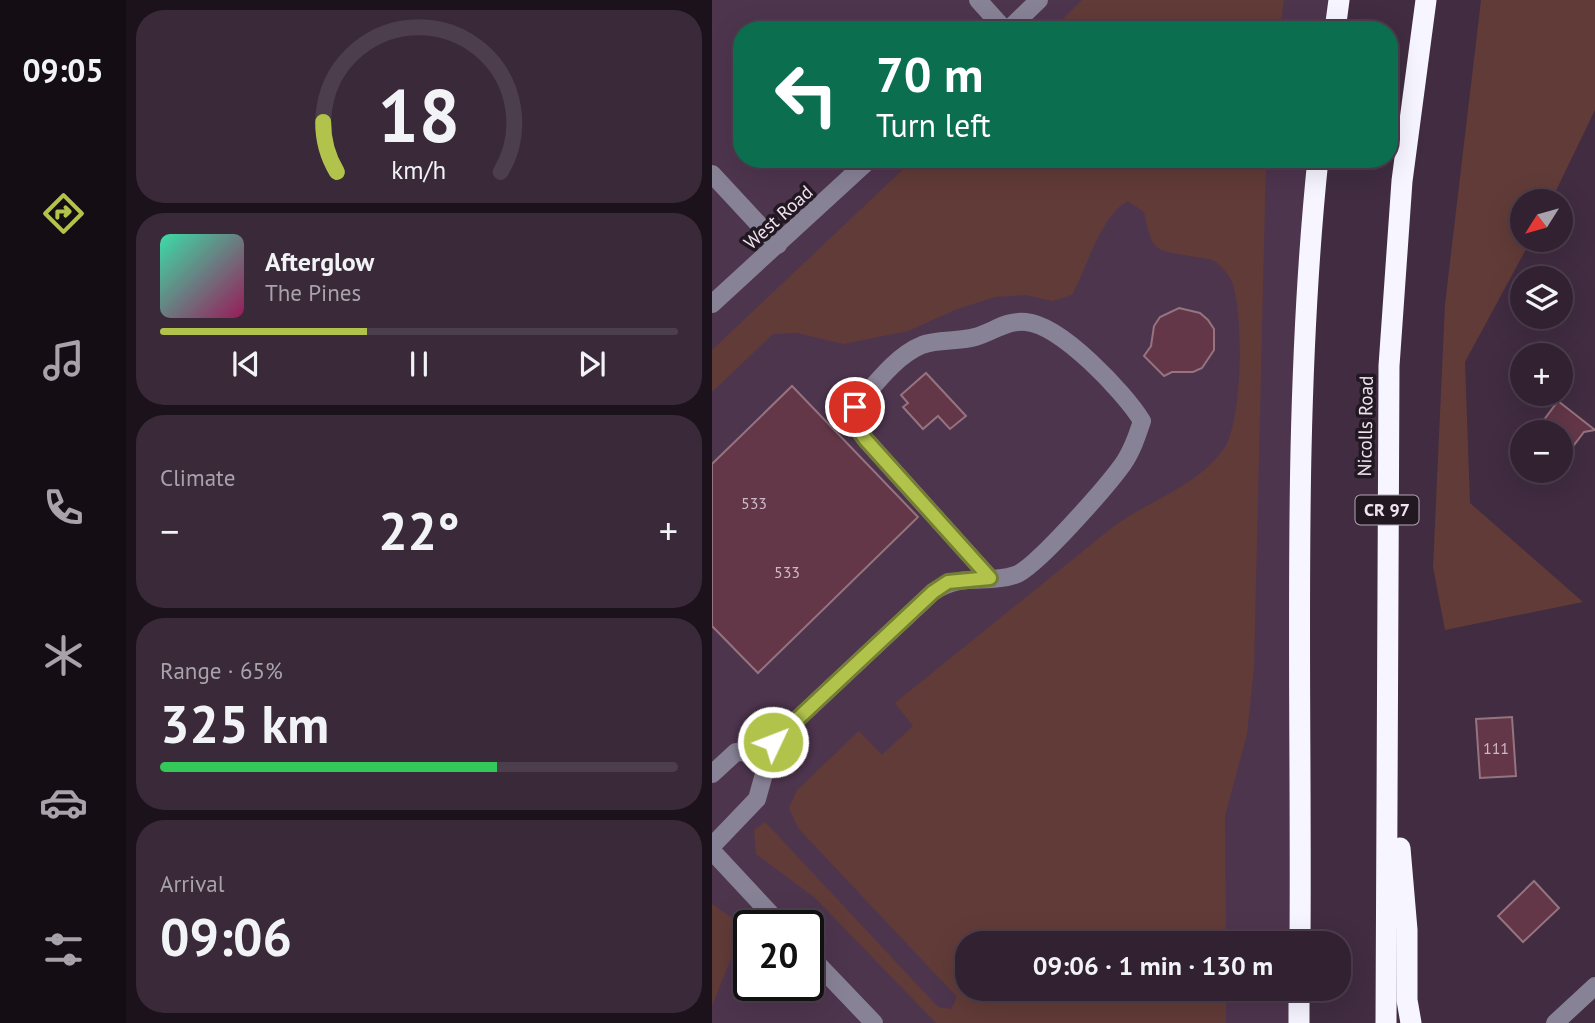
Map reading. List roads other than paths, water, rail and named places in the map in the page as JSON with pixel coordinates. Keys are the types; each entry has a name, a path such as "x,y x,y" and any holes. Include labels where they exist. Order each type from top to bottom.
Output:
{"highway":[{"path":"1336,21 1339,0"},
{"name":"Nicolls Road","path":"1386,1023 1387,485 1393,286 1402,181 1426,0"},
{"path":"1300,931 1302,431 1306,315 1317,168"},
{"path":"1388,716 1407,930 1407,1000 1411,1023"},
{"path":"1299,1001 1299,1023"}],"street":[{"path":"978,0 998,21"},
{"path":"1017,21 1039,0"},
{"name":"West Road","path":"712,304 860,168"},
{"path":"712,173 778,245"},
{"path":"768,910 712,848 757,799 773,742 933,592 948,582 990,578 1017,575 1096,497 1124,463 1142,421 1116,385 1058,337 1039,325 1010,323 976,337 922,345 897,362 855,407 853,414 857,429 990,578"},
{"path":"712,774 736,752 769,753"},
{"path":"824,971 874,1023"},
{"path":"1555,1023 1595,986"}]}
